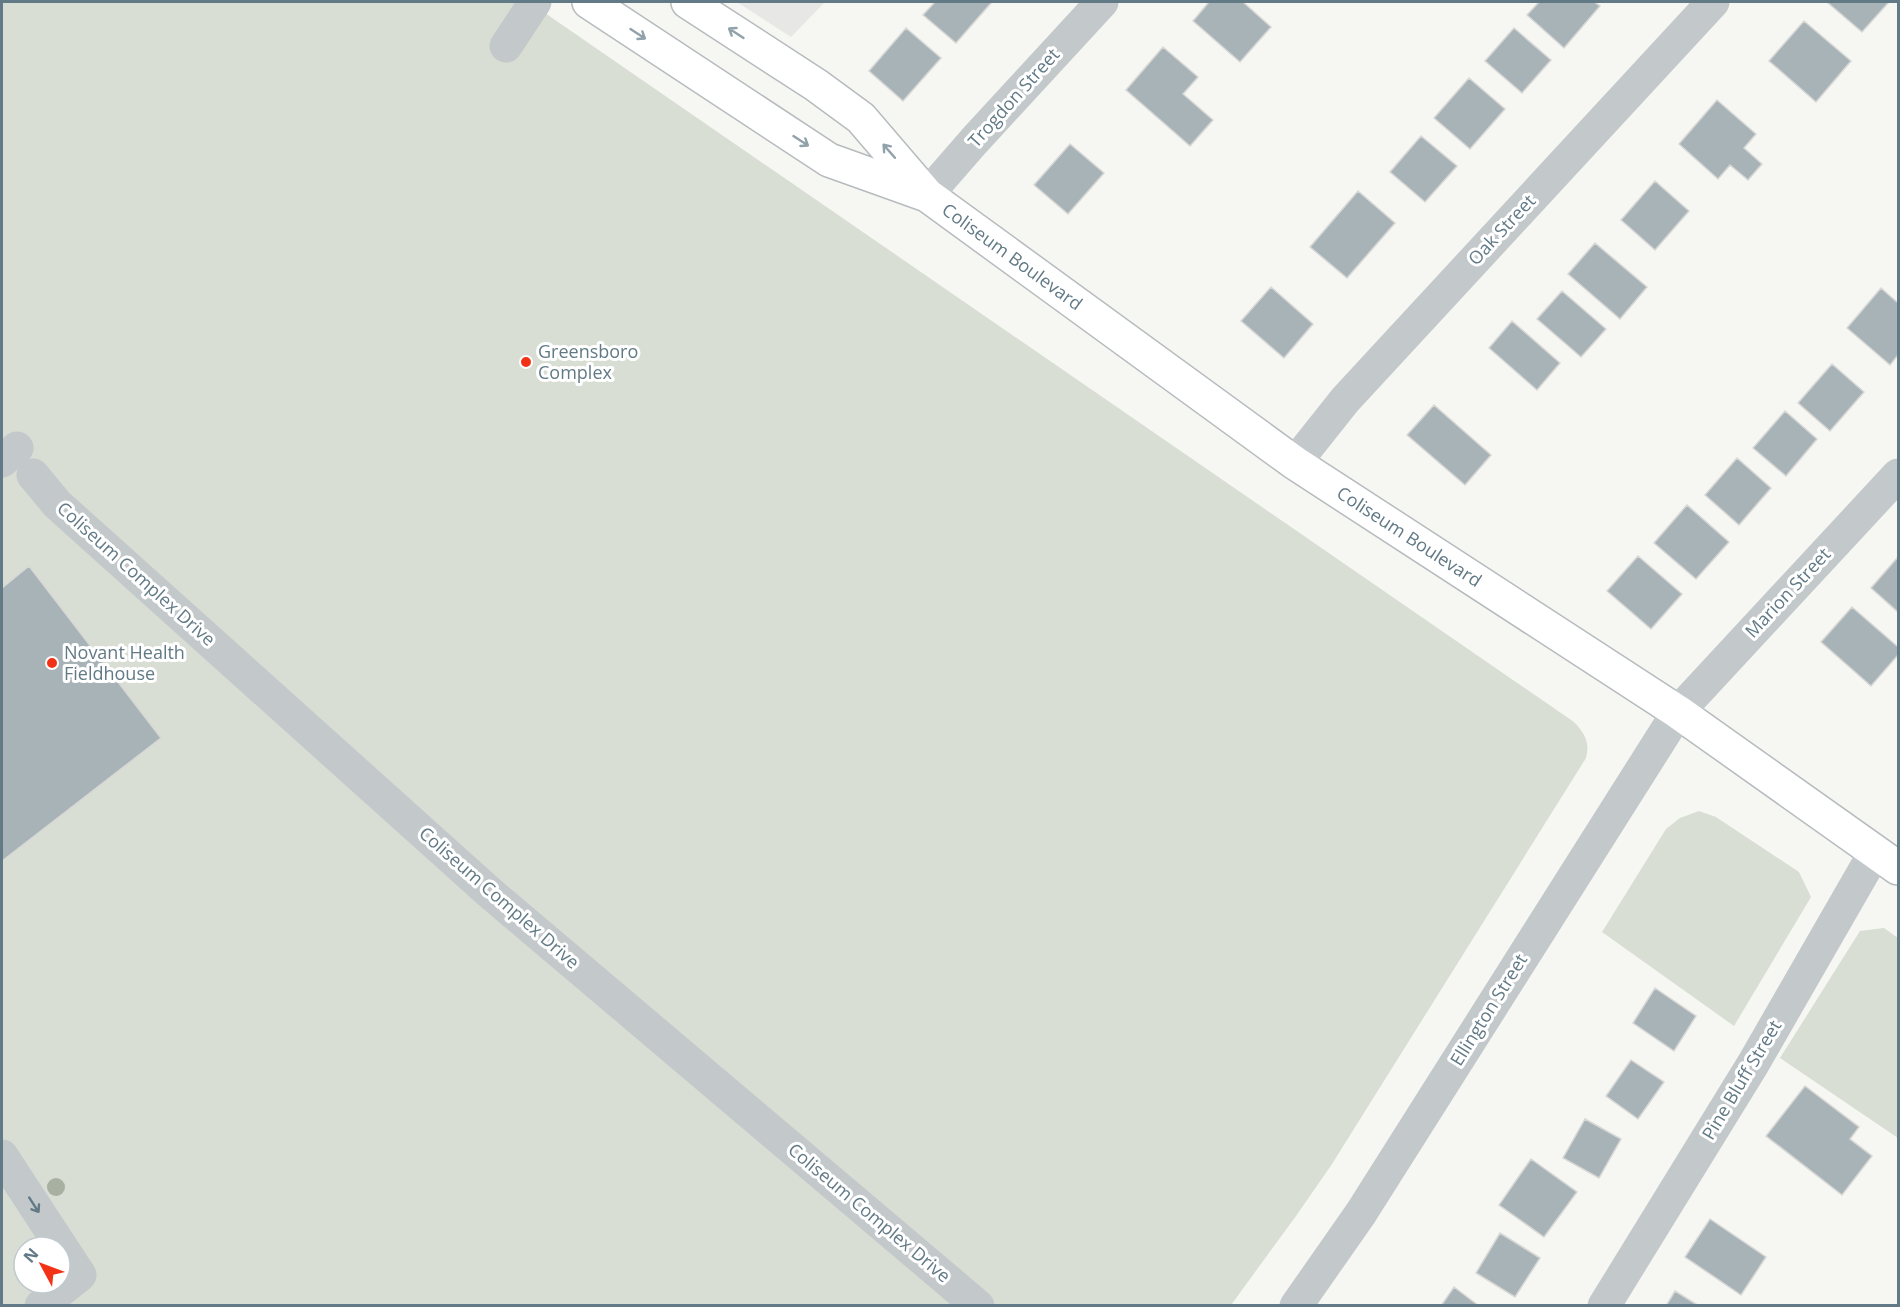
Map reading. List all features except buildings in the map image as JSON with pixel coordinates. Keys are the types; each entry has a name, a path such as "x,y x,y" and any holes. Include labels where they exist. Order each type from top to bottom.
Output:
{"main road":[{"name":"Coliseum Boulevard","path":"589,2 829,160 927,195"},
{"name":"Coliseum Boulevard","path":"688,2 816,85 861,118 927,195 1295,463 1678,712 1887,860"}],"street":[{"path":"507,46 535,2"},
{"name":"Trogdon Street","path":"927,195 1102,2"},
{"name":"Oak Street","path":"1295,463 1345,400 1713,2"},
{"name":"Coliseum Complex Drive","path":"18,461 57,504 489,892 978,1305"},
{"name":"Marion Street","path":"1678,712 1899,474"},
{"name":"Ellington Street","path":"1296,1305 1361,1213 1678,712"},
{"name":"Pine Bluff Street","path":"1604,1305 1753,1064 1887,860"},
{"path":"2,1156 80,1275 41,1305"}],"shaded area":[{"name":"Greensboro Complex","path":"2,2 529,2 1574,722 1586,738 1586,758 1332,1164 1231,1305 2,1306"},
{"path":"737,2 825,2 791,37"},
{"path":"1699,811 1716,817 1799,872 1811,897 1734,1026 1602,932 1666,829 1680,818"},
{"path":"1884,928 1898,938 1898,1138 1780,1058 1860,931"}],"place":[{"name":"Greensboro Complex","path":"526,362"},
{"name":"Novant Health Fieldhouse","path":"52,663"}]}
